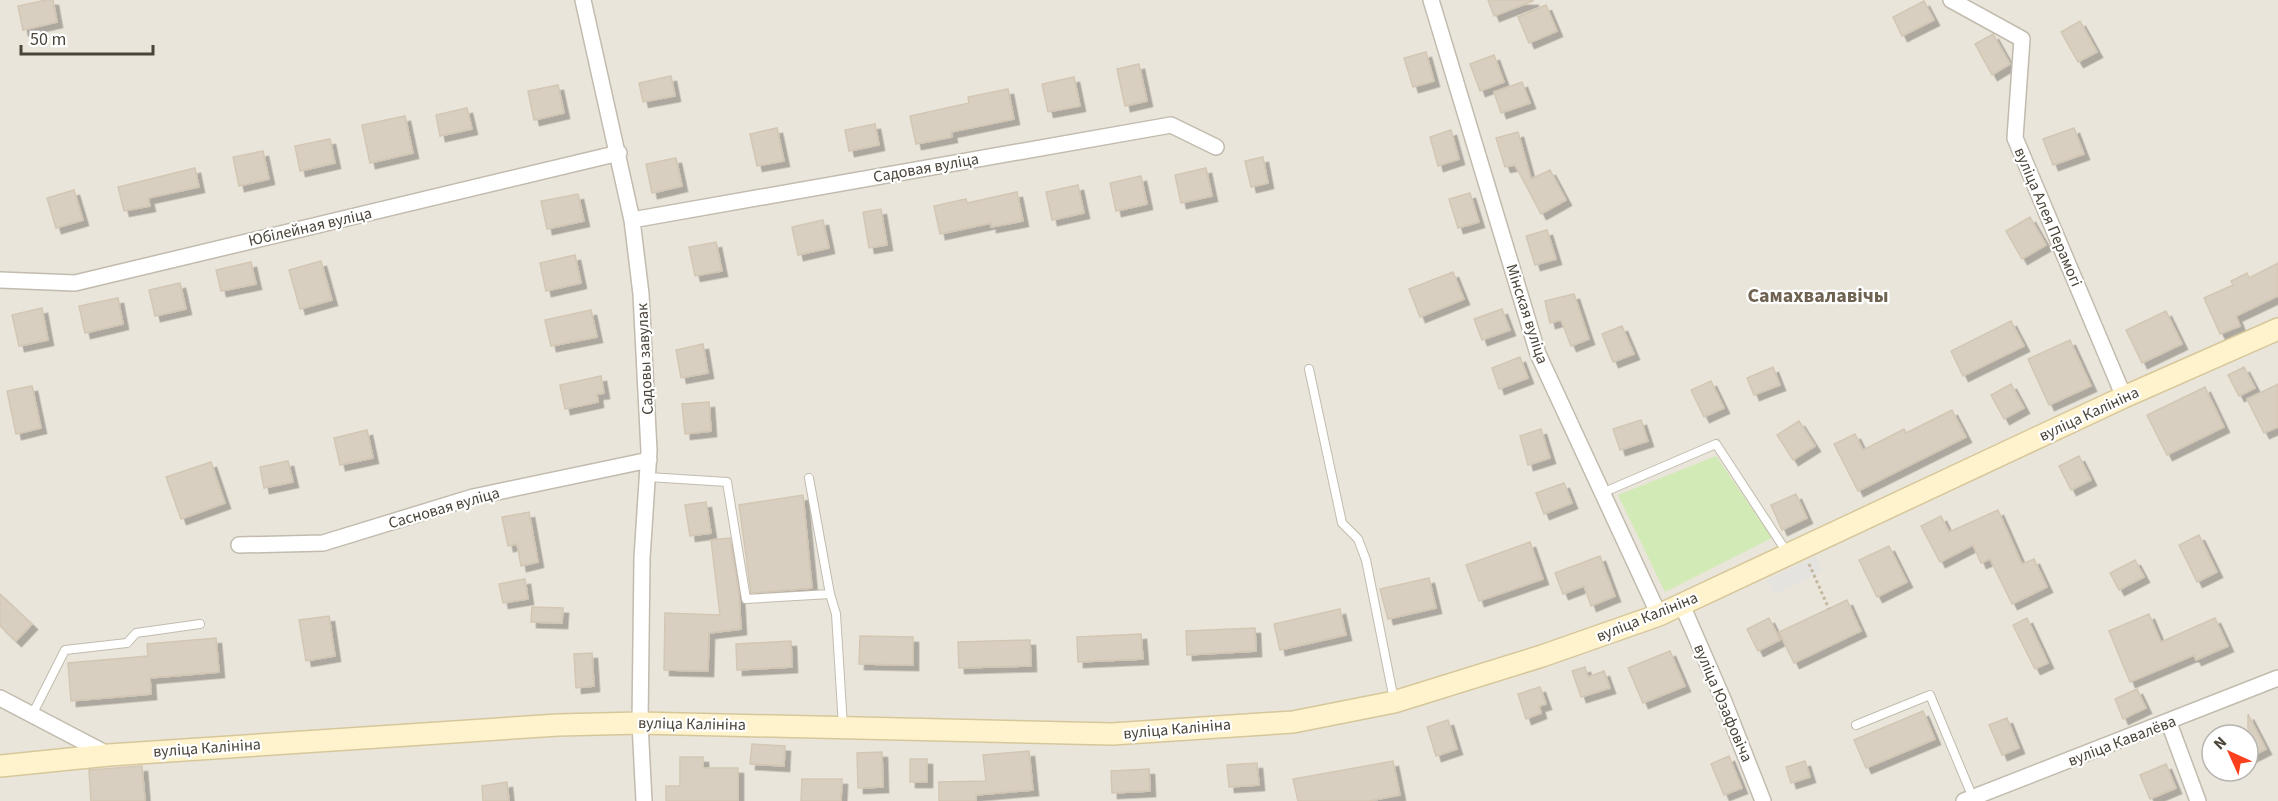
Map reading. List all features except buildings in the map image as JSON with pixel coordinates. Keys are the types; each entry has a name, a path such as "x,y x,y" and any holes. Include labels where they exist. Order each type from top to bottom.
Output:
{"street":[{"name":"Садовы завулак","path":"583,0 619,153 632,220 641,294 649,460 642,558 640,723 644,801"},
{"name":"Мінская вуліца","path":"1431,0 1538,354 1659,615"},
{"name":"вуліца Алея Перамогі","path":"1951,0 2022,39 2015,138 2124,397"},
{"name":"Садовая вуліца","path":"632,220 1171,125 1216,147"},
{"name":"Юбілейная вуліца","path":"0,280 75,283 619,153"},
{"name":"вуліца Калініна","path":"0,766 109,755 558,725 640,723 1112,734 1293,722 1394,702 1542,656 1659,615 2124,397 2278,329"},
{"name":"Сасновая вуліца","path":"238,545 323,543 473,497 649,460"},
{"name":"вуліца Юзафовіча","path":"1682,605 1723,699 1763,801"},
{"name":"вуліца Кавалёва","path":"1969,800 2169,723 2278,678"},
{"path":"0,698 109,755"},
{"path":"2169,723 2198,801"}],"lane":[{"path":"1309,369 1342,523 1358,539 1366,560 1394,702"},
{"path":"1602,493 1716,444 1789,555"},
{"path":"648,477 727,482 746,600 830,594"},
{"path":"808,478 830,594 836,614 843,727"},
{"path":"32,715 65,650 127,643 136,633 200,624"},
{"path":"1856,725 1930,695 1969,800"}],"shaded area":[{"path":"0,0 2278,0 2278,801 0,801"},
{"path":"1816,556 1823,571 1774,595 1767,580"}],"green space":[{"path":"1716,456 1772,538 1665,592 1618,495"}],"district":[{"name":"Самахвалавічы","path":"1818,296"}]}
